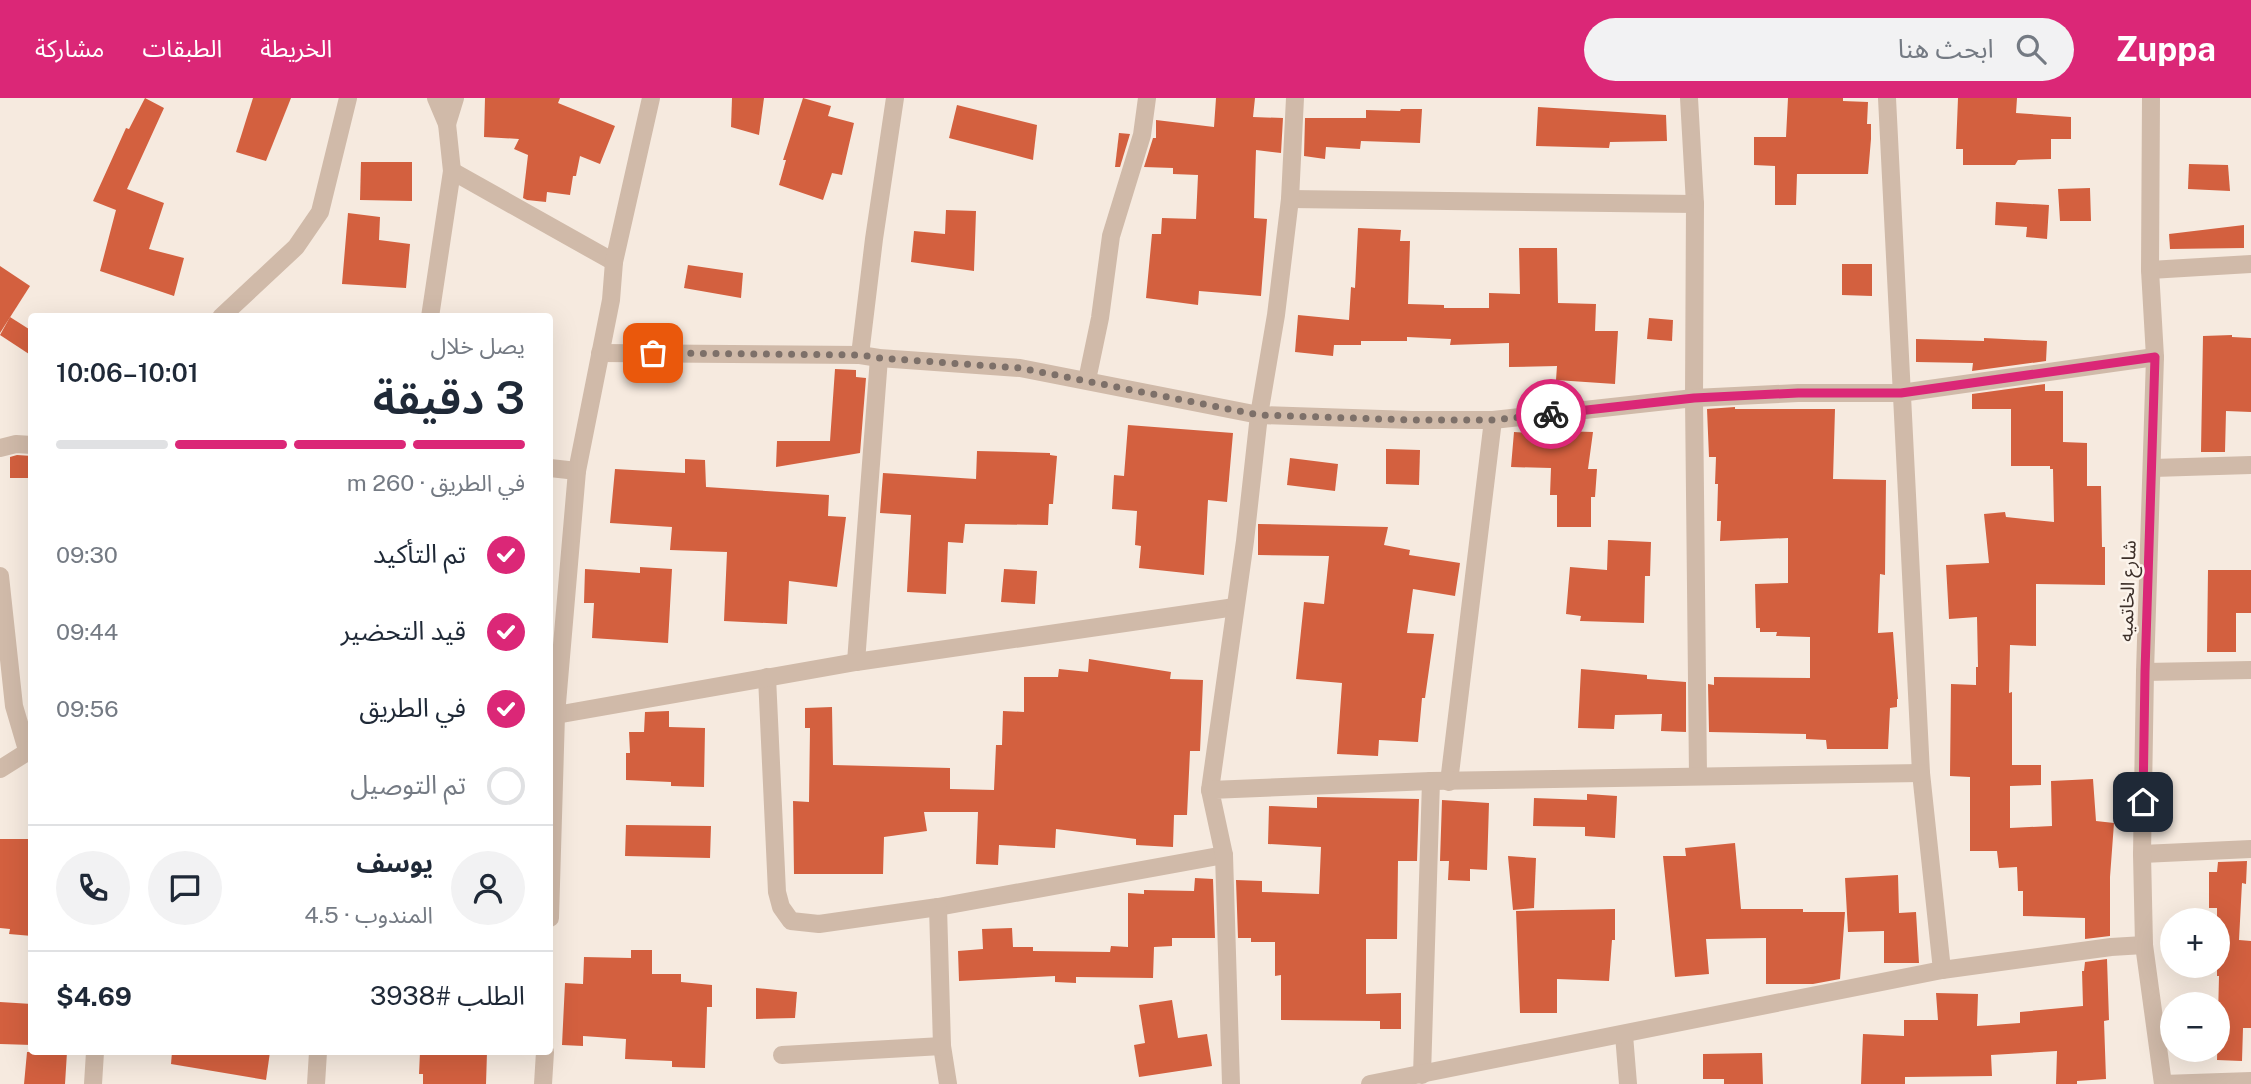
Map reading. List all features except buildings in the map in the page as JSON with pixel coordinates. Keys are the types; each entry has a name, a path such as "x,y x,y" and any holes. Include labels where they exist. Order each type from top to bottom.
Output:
{"street":[{"path":"224,313 296,247 320,212 348,98"},
{"path":"431,313 452,171 447,124 436,98"},
{"path":"447,124 455,98"},
{"path":"553,749 577,471 611,299 614,262 651,98"},
{"path":"860,355 895,98"},
{"path":"1087,380 1100,318 1111,236 1142,135 1147,98"},
{"path":"1231,1084 1224,855 1210,790 1245,541 1259,415 1276,314 1290,199 1295,98"},
{"path":"1689,98 1695,204 1698,776"},
{"path":"1887,98 1921,774 1942,970"},
{"name":"شارع الخاتميه","path":"2151,98 2150,270 2155,357 2142,854 2144,945 2163,1084"},
{"path":"452,171 614,262"},
{"path":"1290,199 1695,204"},
{"path":"2150,270 2251,264"},
{"path":"600,353 860,355 1020,368 1259,415 1493,420 1694,398 1798,393 1901,393 2155,357"},
{"path":"856,662 879,358"},
{"path":"1422,1075 1440,781 1493,420"},
{"path":"0,448 16,444 28,445"},
{"path":"2153,468 2251,466"},
{"path":"553,468 577,471"},
{"path":"0,576 14,706 28,747"},
{"path":"556,715 856,662 1235,607"},
{"path":"2145,672 2251,670"},
{"path":"768,677 777,892 780,907 791,921 819,924 938,907 1224,855"},
{"path":"0,769 28,751"},
{"path":"1210,790 1440,781 1921,774"},
{"path":"2142,854 2251,849"},
{"path":"938,907 942,1046 948,1084"},
{"path":"1370,1084 1942,970 2144,945"},
{"path":"1624,1035 1628,1084"},
{"path":"782,1055 942,1046"},
{"path":"93,1084 95,1055"},
{"path":"316,1084 318,1055"},
{"path":"543,1084 545,1055"},
{"path":"2163,1084 2251,1081"}],"way so far":[{"path":"653,353 860,355 1020,368 1259,415 1347,419 1493,420 1551,414"}],"route":[{"path":"1551,414 1694,398 1798,393 1901,393 2155,357 2143,802"}]}
